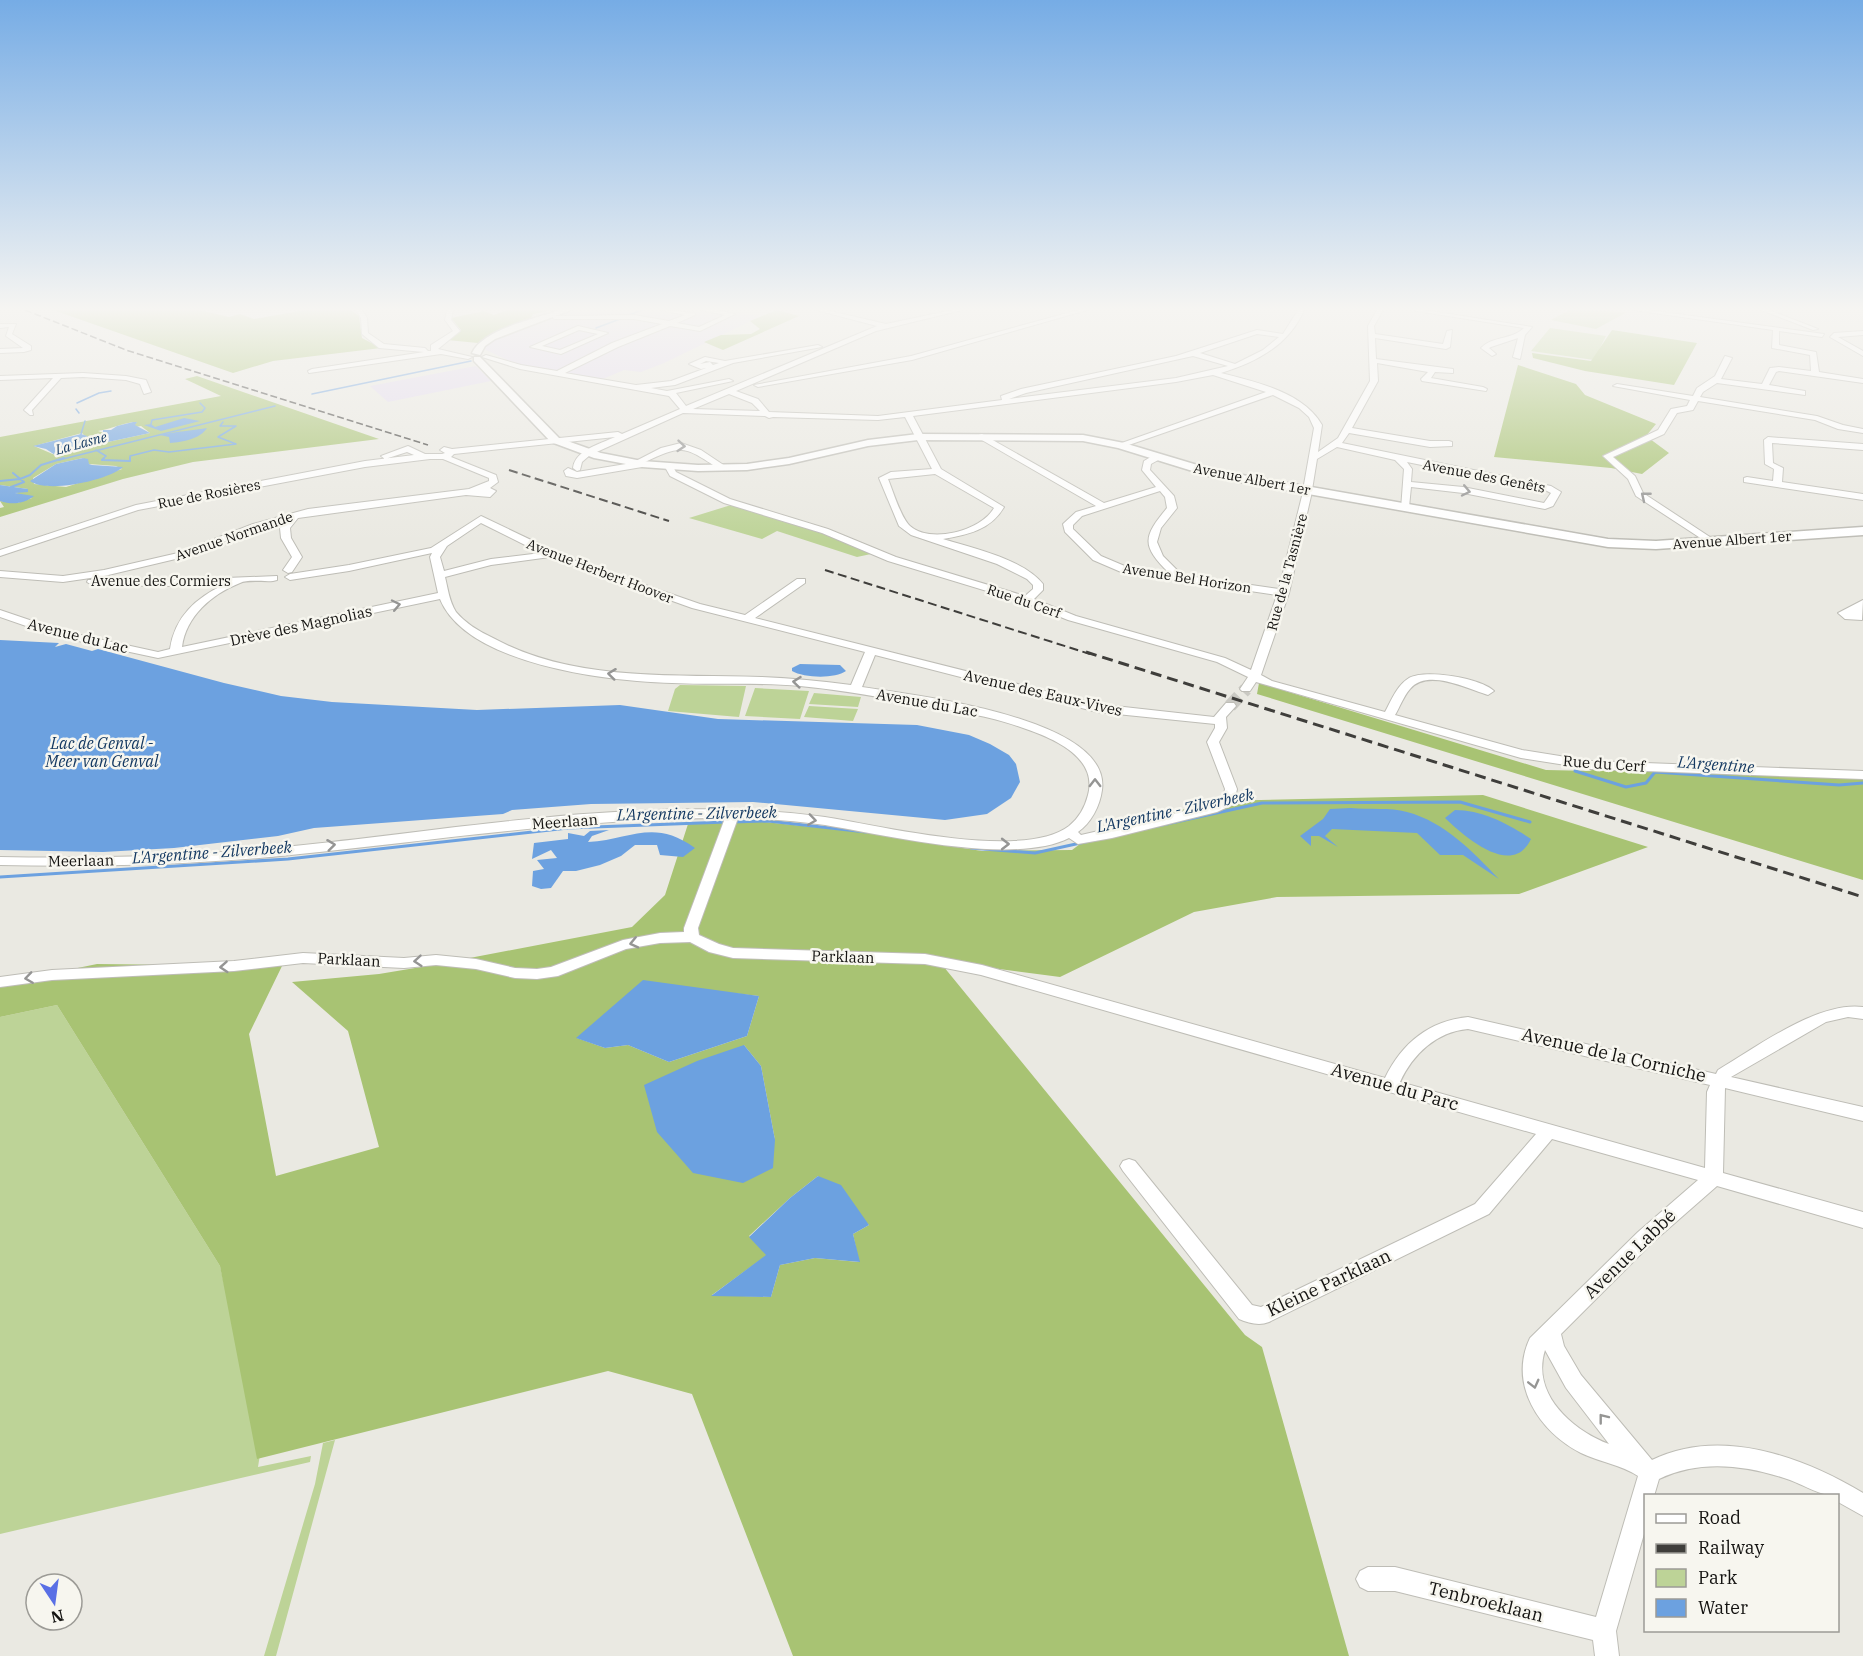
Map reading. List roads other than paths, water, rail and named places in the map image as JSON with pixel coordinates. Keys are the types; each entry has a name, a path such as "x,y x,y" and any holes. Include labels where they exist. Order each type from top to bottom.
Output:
{"main road":[{"name":"Avenue Albert 1er","path":"505,387 555,440 587,453 639,464 724,468 789,461 868,443 918,437 1070,437 1120,445 1212,472 1608,543 1634,545 1863,531"}],"street":[{"path":"30,413 28,410 48,387"},
{"path":"145,387 147,392"},
{"path":"629,387 669,390 687,387"},
{"path":"669,390 674,387"},
{"path":"587,453 738,387"},
{"path":"729,391 750,387"},
{"path":"994,404 1018,392 1041,387"},
{"path":"684,411 869,418 908,415 1113,387"},
{"name":"Rue de la Tasnière","path":"1246,689 1256,677 1284,593 1316,457 1317,423 1300,407 1273,392 1258,387"},
{"path":"1316,457 1336,444 1348,430 1371,387"},
{"path":"1473,387 1483,389"},
{"path":"1625,387 1778,411 1812,412 1863,431"},
{"path":"1707,387 1700,390 1690,408 1674,411 1661,432 1607,456 1632,478 1639,494 1711,541"},
{"path":"1766,387 1802,393"},
{"path":"669,390 684,411"},
{"path":"729,391 752,399 763,406 769,416"},
{"path":"1120,445 1273,392"},
{"path":"908,415 938,471 996,504 999,510 979,526 929,538"},
{"path":"1348,430 1430,444 1449,444"},
{"path":"361,460 399,453 399,450 408,449 427,457 555,440 628,434"},
{"path":"979,436 1103,506"},
{"path":"1777,485 1779,468 1769,464 1768,440 1863,447"},
{"path":"639,464 665,447 683,444 724,468"},
{"name":"Avenue des Genêts","path":"1336,444 1429,466 1542,486 1556,492 1550,504 1540,506 1463,490 1408,484"},
{"name":"Avenue Albert 1er","path":"587,453 578,461 581,470 639,464"},
{"path":"448,455 493,477 494,482 484,492 481,519"},
{"name":"Rue de Rosières","path":"0,553 121,511 341,468 427,457"},
{"path":"1157,457 1145,466 1169,496 1172,508 1156,527 1152,542 1158,556 1180,579"},
{"path":"1398,458 1408,469 1404,507"},
{"path":"1408,469 1429,466"},
{"name":"Rue du Cerf","path":"669,467 673,474 726,501 825,531 892,559 1027,600 1072,618 1186,649 1240,667 1256,677 1521,754 1565,763 1863,775"},
{"path":"938,471 884,478 904,526 929,538 1002,562 1030,575 1038,584 1038,590 1027,600"},
{"path":"1747,480 1863,497"},
{"name":"Avenue Bel Horizon","path":"1162,488 1079,514 1068,524 1073,536 1109,565 1142,573 1284,593"},
{"name":"Avenue Normande","path":"0,573 63,579 154,562 294,516 337,507 484,492"},
{"path":"284,572 297,557 286,538 285,528 294,516"},
{"name":"Avenue des Cormiers","path":"63,579 137,583 259,579 284,572 316,573 382,562 442,546 481,519"},
{"name":"Avenue Herbert Hoover","path":"481,519 551,555 675,600 871,652"},
{"path":"442,546 435,557 441,573 443,595"},
{"path":"441,573 491,561 551,555"},
{"path":"175,653 180,627 192,611 214,594 239,580"},
{"path":"746,620 801,581"},
{"name":"Drève des Magnolias","path":"158,655 443,595"},
{"name":"Avenue du Lac","path":"443,595 446,605 467,627 494,643 577,668 670,680 779,681 855,690 991,715 1045,730 1088,759 1098,780 1092,804 1072,834"},
{"name":"Avenue du Lac","path":"0,613 59,634 158,655"},
{"path":"855,690 871,652"},
{"name":"Avenue des Eaux-Vives","path":"871,652 1097,708 1218,721"},
{"path":"1240,667 1262,659"},
{"path":"1388,717 1408,683 1419,679 1446,679 1488,691"},
{"path":"1218,721 1230,706"},
{"name":"Meerlaan","path":"0,861 106,861 207,856 291,850 464,829 646,816 731,819 783,816 952,842 988,844 1057,841 1072,834 1078,840 1112,834 1212,809 1229,801 1231,789 1214,748 1213,740 1221,728 1218,721"},
{"path":"692,937 691,928 731,819"},
{"name":"Parklaan","path":"0,982 52,975 234,966 303,958 405,963 436,960 476,964 515,973 537,974 553,972 623,945 660,938 692,937 714,948 733,953 925,959"},
{"name":"Avenue du Parc","path":"925,959 1032,983 1863,1220"},
{"path":"1714,1178 1716,1092 1721,1079 1730,1069 1821,1018 1848,1011 1863,1013"},
{"name":"Avenue de la Corniche","path":"1390,1085 1399,1064 1409,1053 1442,1028 1454,1023 1468,1023 1721,1079 1863,1114"},
{"name":"Kleine Parklaan","path":"1129,1166 1245,1313 1262,1316 1482,1209 1549,1130"},
{"name":"Avenue Labbé","path":"1644,1468 1603,1453 1574,1438 1546,1411 1535,1393 1531,1365 1538,1344 1690,1197 1714,1178"},
{"path":"1550,1332 1551,1345 1562,1364 1644,1468"},
{"path":"1644,1468 1684,1457 1720,1456 1757,1461 1803,1473 1844,1492 1863,1505"},
{"path":"1607,1656 1604,1631 1644,1468"},
{"name":"Tenbroeklaan","path":"1368,1579 1395,1579 1604,1631"}],"water":[{"path":"184,418 200,421 161,431 144,425 151,424 155,427"},
{"path":"137,422 135,425 150,433 103,443 96,441 95,437 103,434 103,430 111,430"},
{"path":"207,428 196,437 180,442 170,443 169,437 160,435 173,433"},
{"path":"81,434 87,436 93,445 55,455 46,449 33,446"},
{"path":"88,459 89,464 92,465 123,467 116,472 78,484 50,486 38,485 30,481 56,464"},
{"path":"0,485 28,489 28,492 15,493 34,496 18,503 0,501"},
{"name":"Lac de Genval - Meer van Genval","path":"0,640 59,643 55,647 66,644 92,651 98,649 281,696 332,702 477,710 620,705 718,719 917,725 969,735 990,744 1009,755 1016,764 1020,782 1011,798 987,814 945,820 753,802 591,804 512,810 503,814 314,828 278,836 174,848 103,852 0,850"},
{"path":"800,664 840,665 846,671 841,674 819,677 792,671 792,668"},
{"path":"1351,808 1407,812 1434,823 1458,839 1499,879 1463,855 1440,855 1417,833 1332,829 1325,836 1338,847 1319,836 1311,836 1311,846 1300,836 1323,819 1330,809"},
{"path":"1455,810 1475,812 1495,819 1531,839 1523,850 1512,855 1500,855 1476,843 1445,818"},
{"path":"609,830 592,836 588,842 654,832 680,839 695,848 683,857 660,855 657,845 635,845 621,856 600,865 576,871 563,871 551,888 541,889 532,886 533,871 544,869 537,860 557,858 551,850 532,859 534,843 568,839 568,833 584,836 590,831"},
{"path":"643,980 759,996 747,1036 669,1062 628,1045 605,1048 576,1038"},
{"path":"744,1045 761,1066 775,1140 773,1168 743,1183 693,1173 657,1132 644,1085 697,1061"},
{"path":"818,1176 841,1185 869,1225 853,1234 860,1262 815,1258 780,1265 771,1297 711,1296 766,1255 749,1237 790,1198"}],"waterway":[{"name":"La Lasne","path":"312,394 344,387"},
{"path":"77,403 99,393 111,391"},
{"path":"151,424 152,420 202,412 205,408 200,403"},
{"name":"La Lasne","path":"97,451 275,406"},
{"path":"76,409 79,413"},
{"path":"81,434 85,421"},
{"path":"97,451 106,456 102,460 130,461 130,456 154,450 169,452 236,444 218,437 236,426 220,426 223,422"},
{"name":"La Lasne","path":"59,460 97,451"},
{"name":"La Lasne","path":"20,479 30,475 41,465 64,458"},
{"name":"La Lasne","path":"13,473 20,479"},
{"name":"La Lasne","path":"0,481 20,479"},
{"path":"11,487 24,482 20,479"},
{"name":"L'Argentine","path":"1575,771 1626,787 1646,783 1655,772 1839,785 1863,783"},
{"name":"L'Argentine - Zilverbeek","path":"971,848 1035,853 1262,803 1460,802 1530,822"},
{"name":"L'Argentine - Zilverbeek","path":"732,822 768,821 866,832"},
{"name":"L'Argentine - Zilverbeek","path":"0,877 288,859 568,828 726,822"}],"tunnel":[{"path":"1230,706 1246,689"}],"railway":[{"path":"245,387 428,445"},
{"path":"509,470 669,521"},
{"path":"825,570 1090,654"},
{"path":"1086,652 1863,897"}]}
